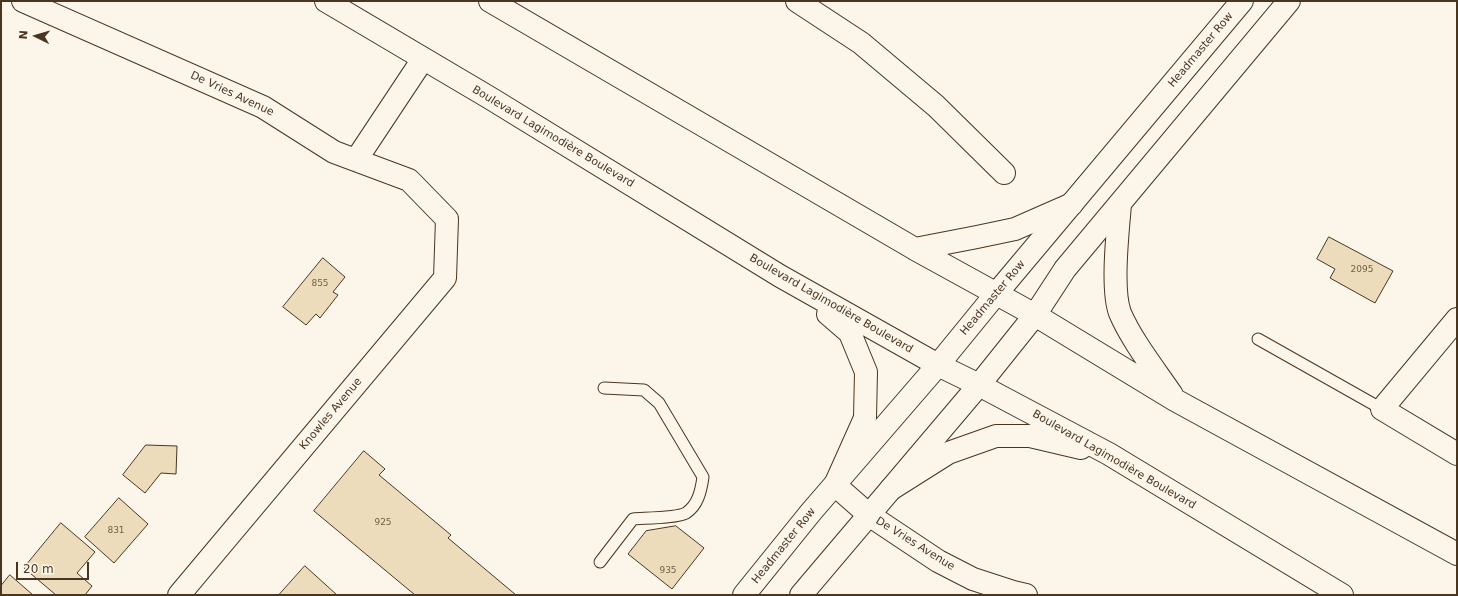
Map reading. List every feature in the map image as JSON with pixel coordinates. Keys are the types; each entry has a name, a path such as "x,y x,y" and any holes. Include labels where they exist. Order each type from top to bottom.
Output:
{"street":[{"name":"De Vries Avenue","path":"23,1 263,107 334,152 409,180 447,220"},
{"name":"Boulevard Lagimodière Boulevard","path":"326,1 423,58 780,276 938,365 1109,454 1342,595"},
{"path":"490,1 915,249 1035,315 1175,400 1457,554"},
{"path":"797,1 861,43 936,106 1004,173"},
{"name":"Headmaster Row","path":"744,595 811,512 836,485 938,365 1242,1"},
{"path":"801,595 979,385 1035,315 1066,269 1289,1"},
{"path":"356,160 423,58"},
{"path":"915,249 977,238 1015,228 1072,204"},
{"path":"1120,204 1116,272 1120,312 1132,334 1175,400"},
{"name":"Knowles Avenue","path":"179,595 445,278 447,220"},
{"path":"780,276 850,332 866,372 865,418 836,485"},
{"path":"1457,319 1382,409 1457,454"},
{"path":"891,489 948,453 996,436 1030,436 1109,454"},
{"name":"De Vries Avenue","path":"836,485 869,515 938,561 973,579 1026,595"}],"lane":[{"path":"1258,339 1382,409"},
{"path":"600,562 633,519 685,514 695,504 701,491 703,477 659,403 644,390 604,388"}],"building":[{"path":"1329,237 1393,271 1375,303 1330,278 1335,269 1317,259"},
{"path":"323,258 345,277 333,292 338,295 320,318 316,314 306,325 283,307"},
{"path":"146,445 177,446 176,474 161,473 145,493 123,475"},
{"path":"364,451 385,469 379,475 451,535 448,538 516,595 415,595 314,511"},
{"path":"119,498 148,524 114,563 85,537"},
{"path":"61,523 95,552 77,573 92,586 85,595 56,595 24,568"},
{"path":"676,526 704,548 672,589 628,554 646,531"},
{"path":"305,566 337,595 279,595"},
{"path":"10,575 33,595 1,595 1,586"}]}
